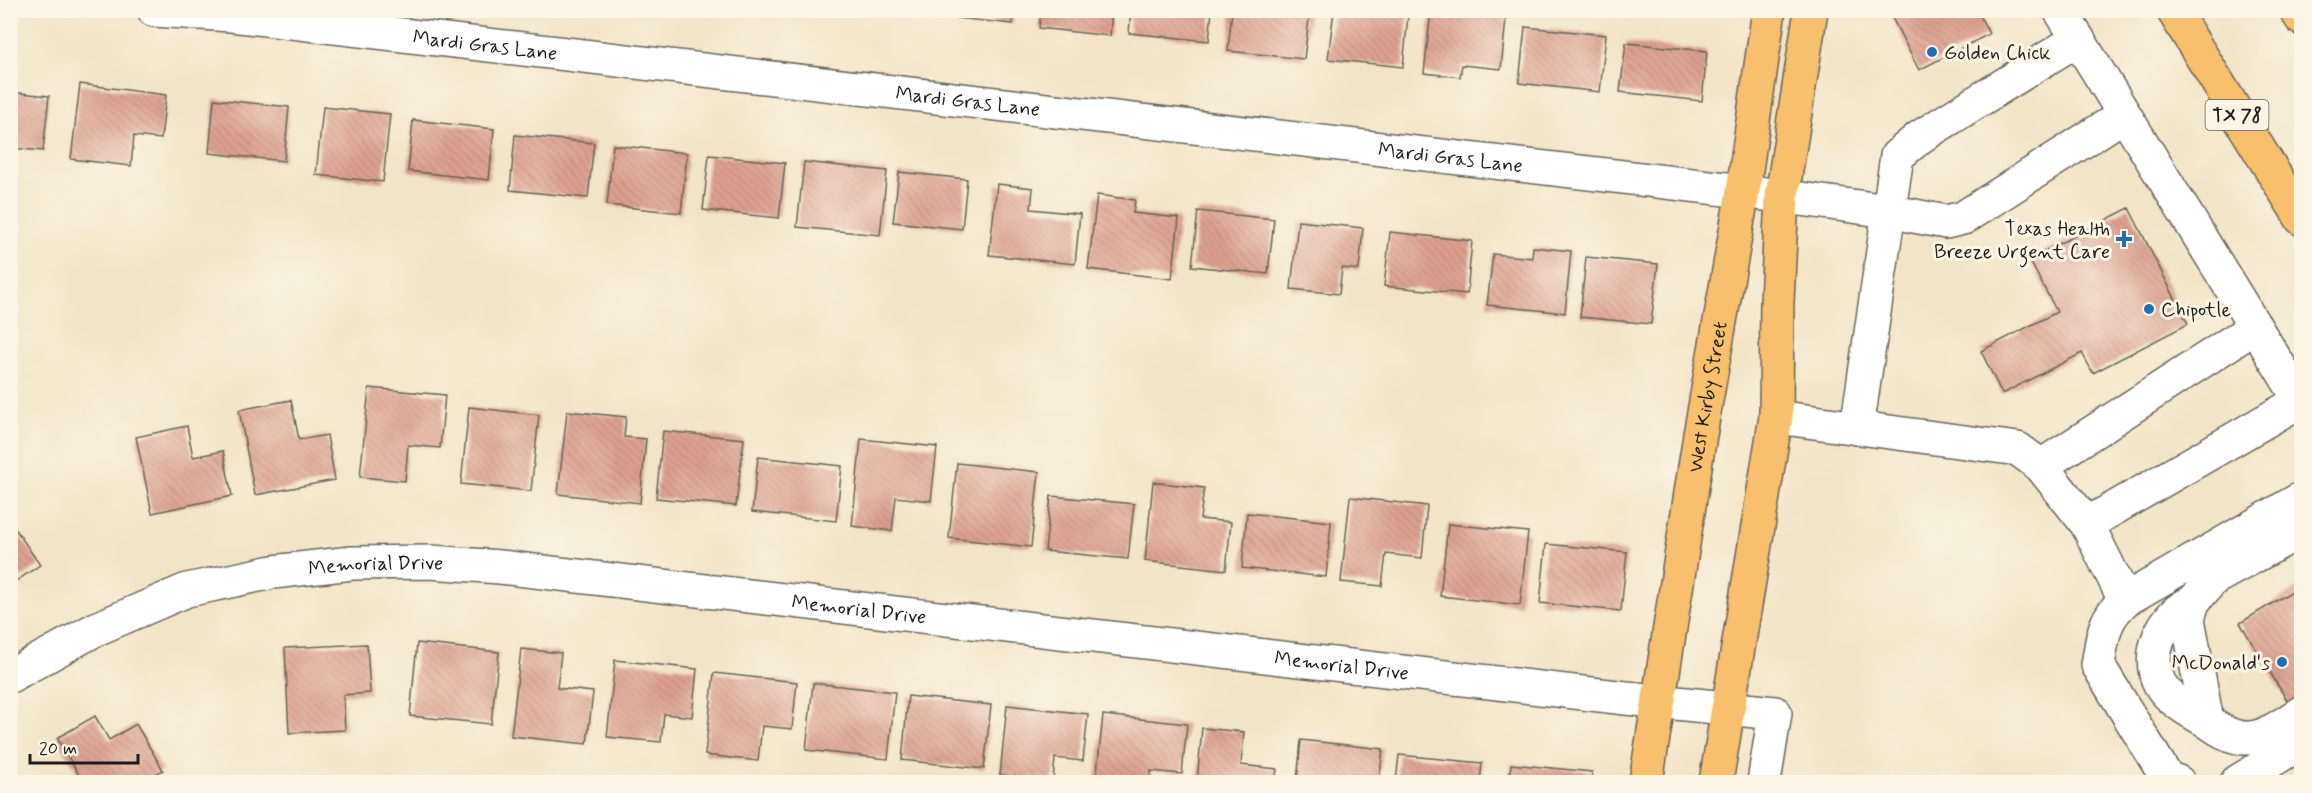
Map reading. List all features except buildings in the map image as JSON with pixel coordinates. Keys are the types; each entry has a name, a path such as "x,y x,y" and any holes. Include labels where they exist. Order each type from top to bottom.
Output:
{"main road":[{"name":"West Kirby Street","path":"1646,783 1700,435 1743,191 1769,10"},
{"path":"1716,783 1776,417 1777,302 1782,196 1811,10"},
{"name":"TX 78","path":"2174,10 2301,219"},
{"path":"2296,10 2301,19"}],"street":[{"name":"Mardi Gras Lane","path":"154,10 231,15 1743,191 1946,222 1963,218 2124,115"},
{"path":"2060,10 2301,402 2086,524"},
{"path":"1857,428 1897,156 1905,148 2078,39"},
{"path":"2041,466 2255,327"},
{"path":"1776,417 2018,449 2041,466 2086,524 2125,600"},
{"path":"2178,783 2167,778 2098,665 2105,624 2113,611 2125,600 2301,498"},
{"path":"2301,530 2213,579 2193,602 2188,619 2207,721 2221,732 2242,739 2258,738 2301,712"},
{"name":"Memorial Drive","path":"10,676 96,629 188,590 273,572 352,563 430,562 500,567 1659,702 1775,713 1764,783"},
{"path":"2237,783 2301,741"}],"place":[{"name":"Golden Chick","path":"1932,52"},
{"name":"Texas Health Breeze Urgent Care","path":"2124,239"},
{"name":"Chipotle","path":"2149,309"},
{"name":"McDonald's","path":"2282,662"}]}
